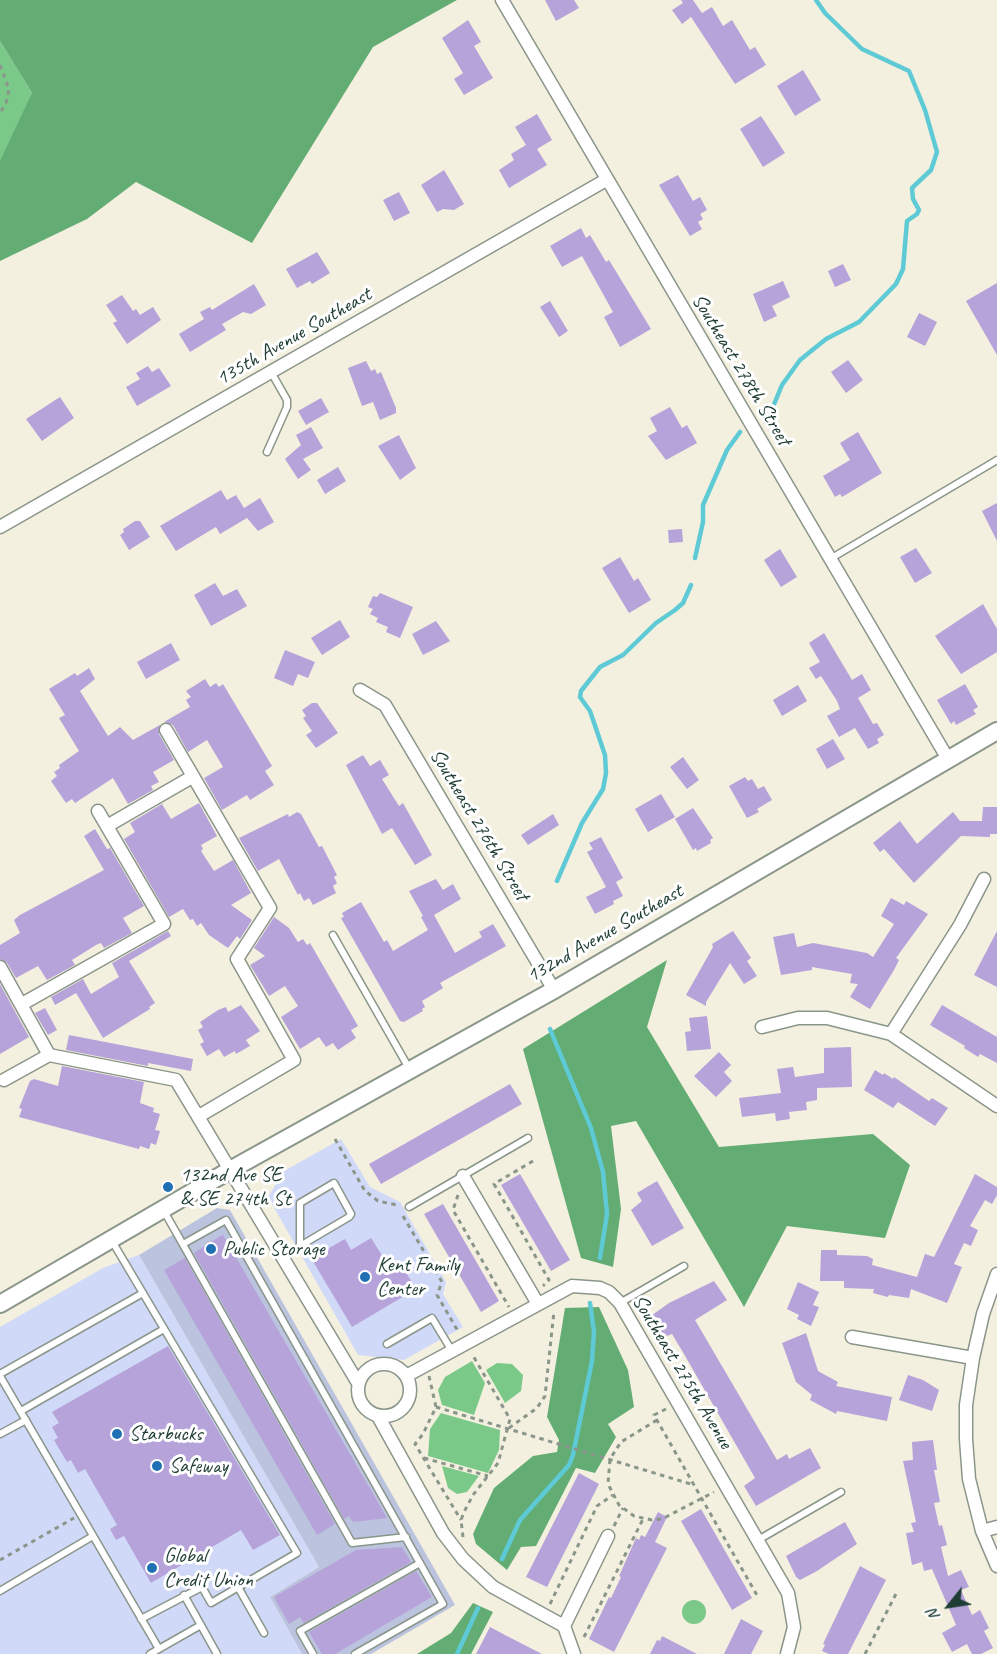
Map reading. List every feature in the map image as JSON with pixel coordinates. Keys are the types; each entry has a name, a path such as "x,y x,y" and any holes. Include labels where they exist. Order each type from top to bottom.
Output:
{"main road":[{"name":"132nd Avenue Southeast","path":"0,1304 112,1241 232,1169 554,990 997,731"}],"street":[{"name":"Southeast 278th Street","path":"502,0 948,759"},
{"name":"135th Avenue Southeast","path":"0,527 606,180"},
{"name":"Southeast 276th Street","path":"360,690 385,705 554,990"},
{"path":"166,730 270,908 237,959 294,1059 199,1116"},
{"path":"107,826 192,777"},
{"path":"22,1004 164,924 98,811"},
{"path":"891,1034 960,926 984,879"},
{"path":"0,967 49,1054"},
{"path":"762,1027 798,1018 827,1018 891,1034 997,1106"},
{"path":"4,1080 49,1054 176,1080 232,1169 358,1383 358,1392 364,1407 378,1416 443,1533 463,1559 493,1587 564,1626 574,1654"},
{"path":"463,1176 538,1304"},
{"path":"997,1274 983,1314 966,1405 969,1479 982,1531 997,1566"},
{"name":"Southeast 275th Avenue","path":"406,1376 572,1286 600,1288 609,1292 620,1303 788,1593 794,1628 787,1654"},
{"path":"852,1337 973,1358"},
{"path":"358,1383 368,1369 384,1364 393,1366 406,1376 410,1394 407,1402 395,1414 378,1416"},
{"path":"982,1531 997,1527"},
{"path":"564,1626 608,1536"}],"lane":[{"path":"267,452 287,407 287,400 271,372"},
{"path":"830,559 997,460"},
{"path":"333,935 410,1070"},
{"path":"409,1207 528,1138"},
{"path":"283,1256 300,1246 349,1217 351,1214 334,1183 300,1203 300,1246"},
{"path":"163,1210 352,1543 405,1537"},
{"path":"183,1244 226,1220 443,1604 355,1654"},
{"path":"112,1241 297,1553 211,1603 202,1587 141,1619"},
{"path":"620,1303 684,1266"},
{"path":"143,1293 1,1379 159,1649"},
{"path":"387,1344 432,1318 452,1351"},
{"path":"21,1411 164,1329"},
{"path":"0,1434 26,1419"},
{"path":"758,1540 841,1492"},
{"path":"0,1591 93,1536"},
{"path":"313,1654 300,1630 420,1563"},
{"path":"238,1587 264,1633"},
{"path":"184,1595 217,1654"},
{"path":"150,1654 201,1624"}],"path":[{"path":"0,65 9,89 6,103 0,113"},
{"path":"463,1176 453,1210 515,1317"},
{"path":"423,1367 430,1379 436,1407 423,1434 414,1444 462,1520"},
{"path":"436,1407 694,1485"},
{"path":"666,1408 654,1415 758,1598"},
{"path":"657,1420 621,1442 610,1460 608,1484 623,1508 643,1519 662,1519 672,1516 726,1485"},
{"path":"423,1458 488,1476"},
{"path":"545,1614 597,1506 613,1495"},
{"path":"608,1536 623,1508"},
{"path":"0,1560 81,1514"},
{"path":"584,1637 643,1519"},
{"path":"865,1654 898,1590"}],"shaded area":[{"path":"341,1139 370,1187 400,1202 446,1282 443,1294 463,1327 404,1360 358,1355 268,1197 284,1171"},
{"name":"Public Storage","path":"217,1208 230,1210 455,1605 371,1654 302,1654 270,1597 319,1567 139,1255"},
{"path":"139,1255 319,1567 270,1597 302,1654 0,1654 0,1327 103,1268"}],"green space":[{"path":"0,0 457,0 373,47 252,243 136,182 87,219 0,261 0,161 32,93 0,41"},
{"path":"0,41 32,93 0,239"},
{"path":"667,960 647,1027 719,1147 873,1134 910,1165 885,1238 787,1226 744,1307 636,1121 611,1126 621,1209 613,1267 581,1258 523,1049"},
{"path":"599,1307 628,1370 634,1407 608,1424 616,1437 595,1473 576,1468 536,1546 521,1547 507,1570 476,1544 473,1534 494,1488 533,1456 557,1452 559,1440 547,1417 565,1308"},
{"path":"472,1361 485,1383 474,1415 442,1405 438,1390 445,1377"},
{"path":"497,1363 512,1364 523,1375 521,1391 505,1403 486,1370"},
{"path":"441,1413 500,1430 499,1450 488,1473 428,1456 430,1429"},
{"path":"442,1466 479,1476 467,1492 457,1494 448,1488"},
{"path":"694,1600 703,1603 706,1612 703,1621 694,1624 685,1621 682,1612 685,1603"},
{"path":"473,1603 493,1612 471,1654 417,1654 451,1633"}],"building":[{"path":"545,0 574,0 579,8 556,21"},
{"path":"681,0 693,0 702,13 712,7 723,26 732,20 750,50 755,47 766,65 735,84 691,17 682,24 672,10 683,3"},
{"path":"468,20 481,42 474,46 493,78 464,95 454,79 463,73 442,38"},
{"path":"803,70 821,100 795,116 777,86"},
{"path":"537,114 552,140 537,149 547,165 509,188 499,170 514,160 511,154 526,145 515,127"},
{"path":"761,116 785,153 763,167 740,129"},
{"path":"444,170 464,204 454,210 443,209 437,212 421,185"},
{"path":"678,175 693,201 700,197 707,210 700,214 703,219 698,222 702,229 690,236 659,185"},
{"path":"399,192 410,213 394,221 383,200"},
{"path":"581,228 586,238 590,235 606,262 609,260 651,329 620,347 604,317 613,312 582,256 562,267 550,246"},
{"path":"317,252 330,273 312,284 310,281 297,288 286,269"},
{"path":"843,264 851,280 835,287 828,271"},
{"path":"783,281 790,297 772,306 777,316 764,322 753,294"},
{"path":"997,283 997,355 966,301"},
{"path":"254,284 266,305 251,314 243,312 222,324 226,330 190,352 179,334 204,319 200,312 210,307 212,310"},
{"path":"122,295 133,311 136,309 140,315 153,307 161,320 127,344 113,323 117,321 106,305"},
{"path":"550,301 568,331 559,337 540,307"},
{"path":"919,313 937,322 925,346 907,337"},
{"path":"848,360 863,380 846,393 831,372"},
{"path":"366,361 371,371 375,369 377,374 381,372 396,408 396,413 380,420 373,402 362,406 348,368"},
{"path":"148,366 152,372 159,368 171,386 137,406 126,387 140,379 136,373"},
{"path":"60,397 74,418 42,441 26,419"},
{"path":"321,398 329,412 306,425 298,411"},
{"path":"670,407 682,428 687,425 697,443 666,460 648,436 657,431 650,418"},
{"path":"311,427 323,448 303,459 311,470 298,479 285,459 301,445 296,435"},
{"path":"858,432 882,473 842,497 840,494 835,497 823,476 850,460 840,443"},
{"path":"399,435 416,468 400,480 378,446"},
{"path":"338,467 346,481 325,494 317,480"},
{"path":"221,490 227,500 236,495 244,508 260,498 274,522 258,531 247,518 220,534 216,527 176,551 160,526"},
{"path":"997,503 997,541 982,511"},
{"path":"135,521 140,521 150,537 129,550 120,535 124,532 123,529"},
{"path":"682,529 683,542 669,543 668,530"},
{"path":"916,548 932,573 915,583 900,557"},
{"path":"780,549 797,577 781,587 764,560"},
{"path":"620,557 634,581 638,578 651,600 629,613 602,568"},
{"path":"215,583 223,596 237,589 247,606 211,626 194,595"},
{"path":"380,593 413,607 400,638 386,632 388,627 376,622 378,618 370,614 373,609 368,607 373,596 377,597"},
{"path":"983,604 997,629 997,652 961,674 935,636"},
{"path":"340,620 350,637 322,655 311,638"},
{"path":"436,621 450,641 423,655 412,634"},
{"path":"824,633 852,680 862,674 871,690 858,698 873,724 877,723 884,735 877,739 879,743 868,749 855,728 839,737 827,716 840,709 837,701 821,676 816,679 809,668 820,662 809,643"},
{"path":"171,643 180,660 146,679 137,662"},
{"path":"285,650 315,662 308,678 298,674 293,686 274,678"},
{"path":"89,668 95,679 80,691 108,736 120,727 133,740 160,725 159,734 174,760 153,772 159,782 151,786 153,790 128,804 113,778 75,803 72,799 66,803 51,781 57,776 54,772 60,768 59,765 79,751 59,718 65,715 49,689 75,673 77,676"},
{"path":"205,679 210,687 216,683 219,687 223,684 272,766 265,771 274,785 250,800 247,795 222,810 204,778 223,767 207,740 188,752 173,725 164,722 190,707 186,700 191,697 186,691"},
{"path":"965,684 978,707 973,710 976,714 956,725 954,721 951,724 937,700"},
{"path":"798,685 807,701 782,716 773,700"},
{"path":"312,703 317,703 338,733 316,748 306,735 312,731 303,718 306,716 302,710"},
{"path":"833,739 845,759 827,769 816,749"},
{"path":"363,755 370,766 380,760 389,775 382,779 399,806 403,803 432,855 415,865 392,828 382,834 346,765"},
{"path":"683,757 699,780 687,789 670,767"},
{"path":"745,777 748,781 752,779 758,789 764,786 772,800 757,809 759,812 747,818 729,786"},
{"path":"661,794 675,817 648,832 635,809"},
{"path":"199,803 217,836 201,845 203,849 201,851 214,871 233,860 251,893 231,905 252,920 240,939 237,936 228,948 209,935 201,923 197,926 193,919 190,920 183,909 169,917 124,839 135,832 130,823 162,804 171,819"},
{"path":"983,807 997,807 997,834 990,834 990,837 961,836 914,883 884,849 880,852 873,843 900,821 917,844 953,812 960,821 982,821"},
{"path":"693,808 713,838 710,840 711,843 697,851 696,848 693,850 675,819"},
{"path":"297,812 301,814 319,847 322,846 337,875 334,877 337,883 333,886 336,893 313,905 309,898 304,901 300,893 298,895 279,859 258,871 239,838 288,814 289,817"},
{"path":"553,814 559,825 528,845 521,835"},
{"path":"95,829 107,849 110,848 144,906 123,918 132,933 104,948 101,943 96,945 72,960 75,965 47,980 38,966 16,978 7,963 0,959 0,945 20,933 14,920 20,915 104,870 84,836"},
{"path":"601,837 623,878 616,882 623,896 613,901 614,904 595,914 586,897 606,887 587,852 593,849 589,843"},
{"path":"436,879 443,890 453,884 461,899 434,915 455,953 482,937 479,932 493,924 506,946 440,983 443,988 422,1001 425,1007 423,1011 404,1022 400,1021 341,918 344,917 342,913 361,902 384,942 387,940 393,951 428,930 409,891"},
{"path":"891,898 904,905 906,901 928,914 896,958 899,960 894,970 870,1009 850,997 858,984 850,983 852,974 812,967 812,970 781,975 773,937 794,933 797,947 813,943 867,953 873,957 894,924 881,916"},
{"path":"274,917 289,928 298,942 303,939 307,945 310,943 358,1026 351,1030 356,1038 338,1050 333,1043 326,1047 319,1037 300,1049 281,1017 298,1006 285,986 269,996 250,965 265,956 254,948"},
{"path":"168,931 171,936 129,961 155,1003 149,1007 150,1009 103,1038 76,993 55,1005 51,997 83,979 91,994 119,977 112,963"},
{"path":"733,931 751,958 747,961 757,976 744,984 730,963 706,1002 706,1006 686,995 713,947 712,944"},
{"path":"997,931 997,987 974,975"},
{"path":"0,984 29,1037 0,1054"},
{"path":"241,1005 260,1031 246,1040 250,1046 236,1054 235,1051 224,1057 219,1049 207,1056 200,1044 204,1042 198,1030 203,1027 200,1022 218,1010 226,1007 228,1012"},
{"path":"942,1005 997,1037 997,1063 980,1054 978,1057 964,1048 965,1046 930,1025"},
{"path":"45,1008 57,1030 48,1035 35,1013"},
{"path":"707,1016 711,1049 687,1051 685,1032 691,1031 689,1018"},
{"path":"69,1035 193,1059 191,1071 148,1063 148,1066 66,1050"},
{"path":"851,1047 852,1087 817,1088 817,1100 806,1102 807,1110 789,1112 790,1119 776,1121 775,1113 742,1117 739,1098 781,1093 777,1069 793,1067 795,1077 824,1073 824,1048"},
{"path":"719,1052 731,1065 724,1072 732,1081 716,1097 694,1076"},
{"path":"62,1066 144,1082 140,1103 154,1108 153,1112 160,1114 155,1130 160,1131 156,1145 151,1143 149,1149 140,1146 139,1149 19,1117 22,1109 19,1108 30,1081 34,1079 58,1086"},
{"path":"875,1070 893,1079 894,1077 929,1101 932,1098 948,1108 935,1126 898,1102 893,1108 864,1090"},
{"path":"510,1084 522,1104 381,1184 369,1164"},
{"path":"520,1174 570,1260 551,1271 501,1185"},
{"path":"975,1174 997,1187 997,1195 992,1204 985,1200 970,1226 978,1230 971,1246 964,1243 954,1264 962,1267 947,1303 911,1289 909,1298 889,1295 888,1297 873,1293 874,1289 844,1288 844,1281 820,1281 821,1250 837,1250 837,1255 867,1256 873,1259 872,1265 917,1277 925,1254 934,1257"},
{"path":"657,1181 684,1228 652,1246 631,1210 642,1201 637,1193"},
{"path":"443,1204 499,1301 481,1312 424,1214"},
{"path":"222,1235 387,1518 353,1522 349,1516 344,1519 194,1253"},
{"name":"Kent Family Center","path":"371,1238 385,1260 391,1257 397,1266 401,1264 416,1289 352,1327 311,1258 345,1239 351,1250"},
{"path":"185,1258 335,1524 317,1535 164,1270"},
{"path":"714,1281 727,1300 695,1320 777,1460 787,1454 789,1459 810,1448 821,1468 756,1506 744,1486 755,1478 684,1354 672,1334 659,1339 648,1318 669,1303"},
{"path":"798,1282 819,1292 813,1305 819,1307 811,1326 797,1319 799,1315 787,1309"},
{"path":"806,1333 818,1371 838,1382 836,1386 892,1397 887,1421 837,1411 836,1414 810,1400 812,1395 796,1382 782,1343"},
{"name":"Safeway","path":"168,1346 280,1535 253,1550 241,1530 151,1583 124,1536 116,1540 110,1529 117,1525 85,1469 78,1473 71,1460 67,1462 54,1440 58,1438 52,1427 59,1423 52,1412"},
{"path":"908,1375 923,1380 939,1390 932,1411 899,1400"},
{"path":"933,1440 937,1470 934,1470 940,1502 934,1503 939,1526 942,1525 947,1545 941,1547 948,1576 961,1570 969,1587 961,1590 972,1615 980,1610 989,1628 984,1631 993,1648 981,1654 972,1654 967,1644 952,1652 942,1633 956,1625 932,1569 924,1571 922,1562 912,1565 906,1533 914,1532 911,1523 916,1522 903,1461 913,1460 912,1442"},
{"path":"579,1473 599,1484 547,1587 526,1577"},
{"path":"701,1509 752,1598 732,1610 681,1521"},
{"path":"658,1512 667,1517 655,1542 667,1548 614,1652 589,1639 621,1577 619,1576 636,1538 639,1540 641,1535 645,1537"},
{"path":"845,1522 857,1544 817,1571 800,1580 796,1577 786,1556"},
{"path":"402,1547 411,1562 304,1623 300,1617 289,1624 274,1597 356,1550"},
{"path":"860,1566 886,1580 848,1654 829,1654 822,1651 825,1645 823,1644"},
{"path":"416,1571 432,1597 335,1654 322,1654 309,1632"},
{"path":"741,1619 763,1631 751,1654 724,1654"},
{"path":"490,1627 505,1635 542,1654 476,1654"},
{"path":"662,1636 697,1654 650,1654 657,1640 660,1641"}],"waterway":[{"path":"770,414 782,385 800,360 826,339 859,322 896,284 903,269 907,221 919,210 913,199 912,188 931,170 937,152 925,110 909,71 862,49 825,13 816,0"},
{"path":"695,558 703,522 703,505 727,450 740,432"},
{"path":"557,881 582,823 603,789 606,773 605,755 590,711 580,697 581,691 600,667 623,655 656,623 683,603 691,585"},
{"path":"550,1029 591,1128 603,1172 607,1214 600,1258"},
{"path":"502,1559 520,1520 569,1465 573,1455 592,1361 594,1332 590,1303"},
{"path":"457,1654 478,1608"}],"place":[{"name":"132nd Ave SE & SE 274th St","path":"168,1187"},
{"name":"Public Storage","path":"211,1249"},
{"name":"Kent Family Center","path":"365,1277"},
{"name":"Starbucks","path":"117,1434"},
{"name":"Safeway","path":"157,1466"},
{"name":"Global Credit Union","path":"152,1568"}]}
